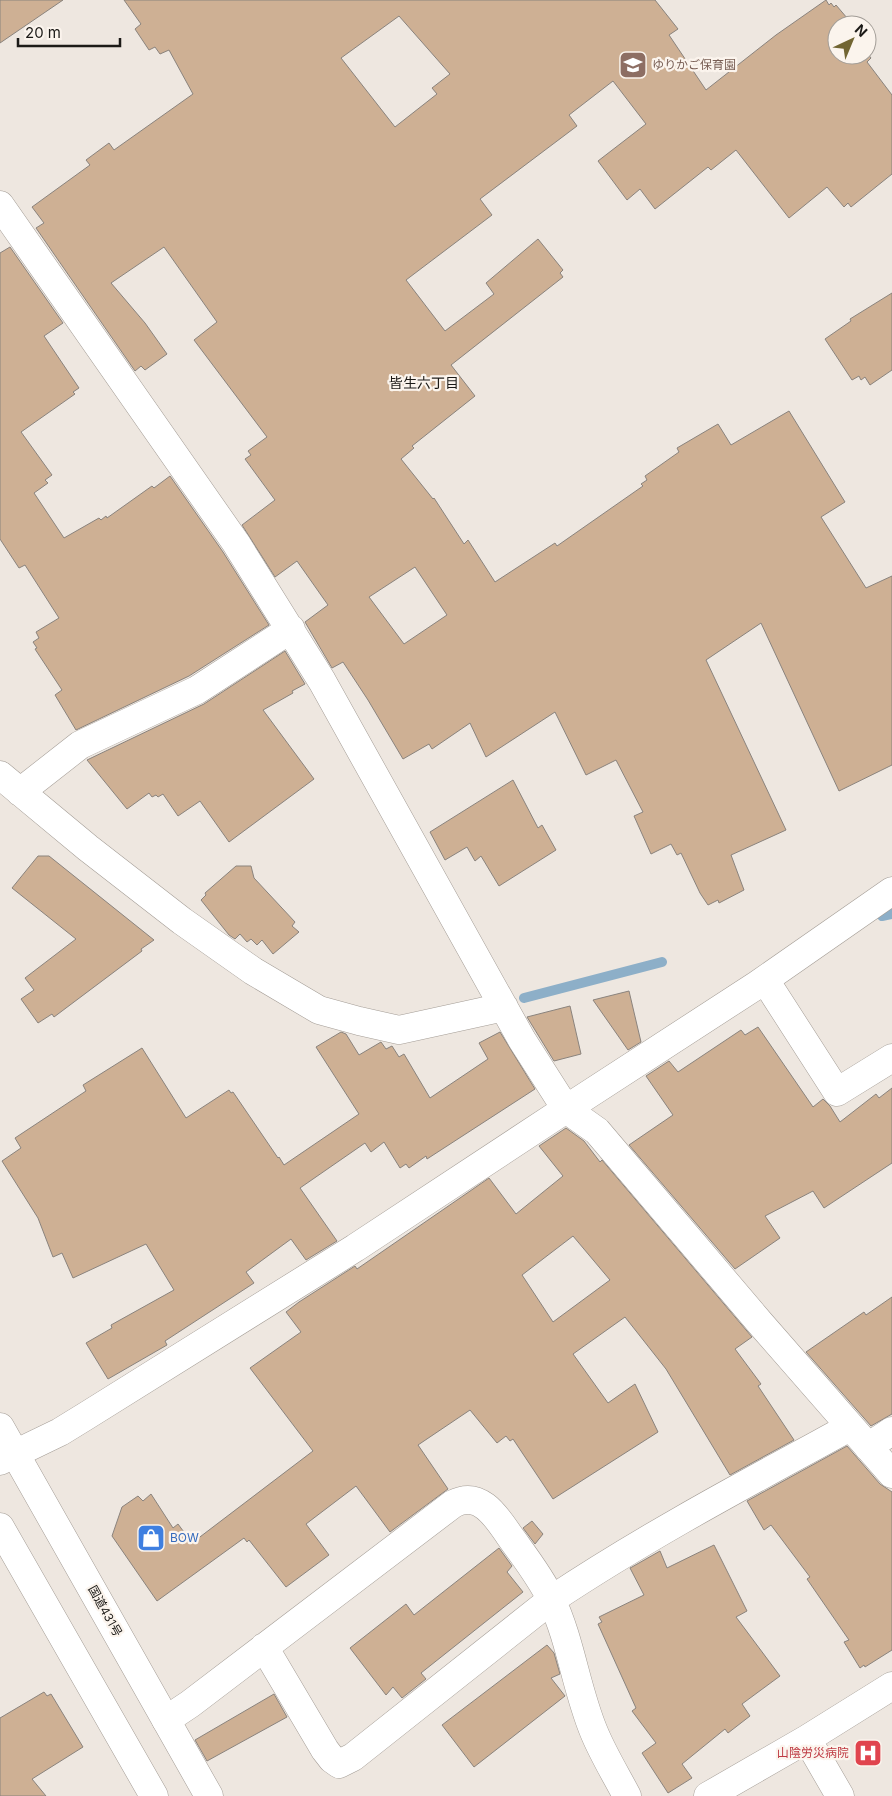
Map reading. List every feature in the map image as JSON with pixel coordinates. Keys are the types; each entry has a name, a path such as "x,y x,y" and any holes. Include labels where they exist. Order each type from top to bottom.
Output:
{"main road":[{"path":"2,214 236,543 291,629 337,706 522,1040 566,1109 597,1131 892,1474"},
{"path":"291,629 197,690 80,745 10,784 88,848 182,920 253,971 319,1010 399,1030 504,1007"},
{"path":"8,1457 60,1432 330,1264 765,980 892,891"},
{"path":"765,980 837,1092 892,1058"},
{"name":"国道431号","path":"0,1427 8,1457 166,1720 209,1796"},
{"path":"264,1647 325,1750 332,1760 339,1764 353,1757 551,1600 584,1578 687,1516 859,1437 892,1430"},
{"path":"166,1720 190,1704 462,1499 482,1503 497,1517 538,1576 551,1600 594,1732 627,1796"},
{"path":"0,1527 154,1796"},
{"path":"708,1796 807,1739 892,1686"},
{"path":"807,1739 840,1796"}],"building":[{"path":"0,0 63,0 0,43"},
{"path":"124,0 655,0 678,29 669,35 706,90 776,35 826,0 829,5 831,3 834,7 836,5 844,15 827,15 827,65 869,65 892,95 892,174 851,207 848,203 844,207 827,187 789,218 736,150 711,170 708,167 655,209 640,189 627,200 598,161 646,124 613,81 569,115 577,126 480,199 492,215 406,280 445,331 494,294 486,283 538,239 563,270 560,273 563,277 451,365 475,396 412,446 414,448 401,459 434,498 464,544 468,540 495,582 555,543 557,546 643,486 641,484 647,480 645,476 679,452 677,448 718,424 731,445 789,411 845,502 821,517 866,588 892,576 892,765 839,791 761,623 706,660 786,830 731,855 744,890 719,903 718,900 708,905 700,893 681,853 677,855 671,844 651,854 634,816 643,812 616,760 586,775 555,712 486,757 470,723 432,749 429,744 403,759 343,662 332,668 305,622 328,605 297,561 275,577 242,525 275,500 245,459 251,455 248,451 267,437 194,340 217,322 164,247 111,283 145,323 167,354 145,370 141,366 135,371 36,228 44,223 32,207 90,165 86,160 109,143 114,150 193,94 169,50 160,54 155,47 149,50 135,29 141,24","holes":["399,16 450,74 432,88 437,94 395,127 341,58","415,567 447,615 404,644 369,597"]},
{"path":"10,247 63,323 44,336 79,388 73,392 75,394 21,432 52,475 45,480 48,483 34,493 64,538 99,518 101,520 106,516 107,518 152,486 154,488 170,476 223,552 269,625 189,676 76,730 55,695 62,690 35,649 37,648 33,642 39,638 36,632 59,618 25,565 19,568 0,539 0,253"},
{"path":"892,293 892,370 870,385 865,377 861,380 859,376 852,380 825,339 851,321 850,319"},
{"path":"285,651 305,684 263,710 314,779 229,842 200,801 178,816 163,794 158,797 156,795 152,797 149,793 127,809 87,760 204,704"},
{"path":"513,780 538,828 542,825 556,850 499,886 481,856 475,861 467,847 445,860 430,832"},
{"path":"38,856 49,856 154,940 54,1017 52,1014 38,1023 21,999 34,990 25,978 76,939 12,888"},
{"path":"236,866 251,866 254,878 295,922 292,926 299,932 273,954 262,940 257,945 251,939 247,942 240,934 235,939 229,935 201,900 206,895 205,893"},
{"path":"629,991 641,1042 628,1050 593,1000"},
{"path":"570,1006 581,1054 554,1061 527,1017"},
{"path":"758,1027 813,1107 823,1099 840,1122 876,1094 879,1098 892,1088 892,1163 824,1208 813,1191 765,1216 780,1238 735,1269 629,1145 673,1115 646,1076 669,1061 678,1072 741,1030 745,1035"},
{"path":"341,1032 346,1034 359,1055 381,1042 386,1049 392,1046 399,1057 404,1054 430,1098 488,1059 479,1043 500,1032 535,1089 427,1159 426,1156 409,1168 406,1164 400,1168 384,1142 371,1152 365,1143 300,1188 337,1241 306,1260 291,1239 246,1272 254,1283 165,1341 167,1345 108,1379 86,1343 112,1328 111,1325 174,1290 146,1244 73,1278 62,1253 53,1257 38,1218 2,1161 21,1148 15,1138 86,1091 83,1085 142,1048 186,1118 229,1090 231,1093 233,1092 284,1165 359,1114 316,1047"},
{"path":"566,1128 584,1141 600,1162 602,1160 752,1337 735,1349 761,1384 758,1386 794,1440 730,1475 666,1369 625,1317 573,1354 608,1403 635,1384 658,1432 553,1499 513,1439 510,1441 506,1436 497,1443 470,1410 418,1445 448,1489 390,1532 356,1486 306,1524 329,1555 286,1587 249,1540 247,1542 244,1538 157,1601 112,1536 122,1507 138,1496 143,1501 151,1494 173,1528 178,1524 192,1543 313,1451 250,1368 301,1332 286,1312 355,1266 357,1269 489,1178 516,1214 563,1176 539,1146","holes":["573,1236 610,1280 553,1322 522,1275"]},
{"path":"892,1297 892,1414 871,1426 806,1352 864,1312 866,1315"},
{"path":"847,1446 880,1484 892,1492 892,1650 865,1667 864,1665 860,1668 844,1642 849,1640 807,1579 810,1577 771,1525 764,1530 747,1501"},
{"path":"532,1521 543,1534 535,1544 523,1528"},
{"path":"714,1545 747,1611 736,1617 780,1676 742,1704 750,1716 728,1733 725,1729 682,1764 692,1778 668,1793 642,1753 656,1743 632,1711 636,1708 598,1624 602,1622 599,1617 644,1595 630,1568 660,1551 667,1568"},
{"path":"499,1548 512,1566 507,1572 523,1592 421,1673 426,1679 402,1698 393,1687 386,1695 350,1648 406,1604 414,1615"},
{"path":"547,1645 554,1653 560,1674 551,1678 565,1696 474,1767 442,1725"},
{"path":"44,1692 47,1696 51,1694 83,1747 32,1779 46,1796 0,1796 0,1718"},
{"path":"274,1694 287,1717 207,1761 195,1740"}],"waterway":[{"path":"882,916 892,914"},
{"path":"524,998 662,962"}],"place":[{"name":"ゆりかご保育園","path":"633,65"},
{"name":"BOW","path":"151,1538"},
{"name":"山陰労災病院","path":"868,1753"}],"district":[{"name":"皆生六丁目","path":"424,383"}]}
